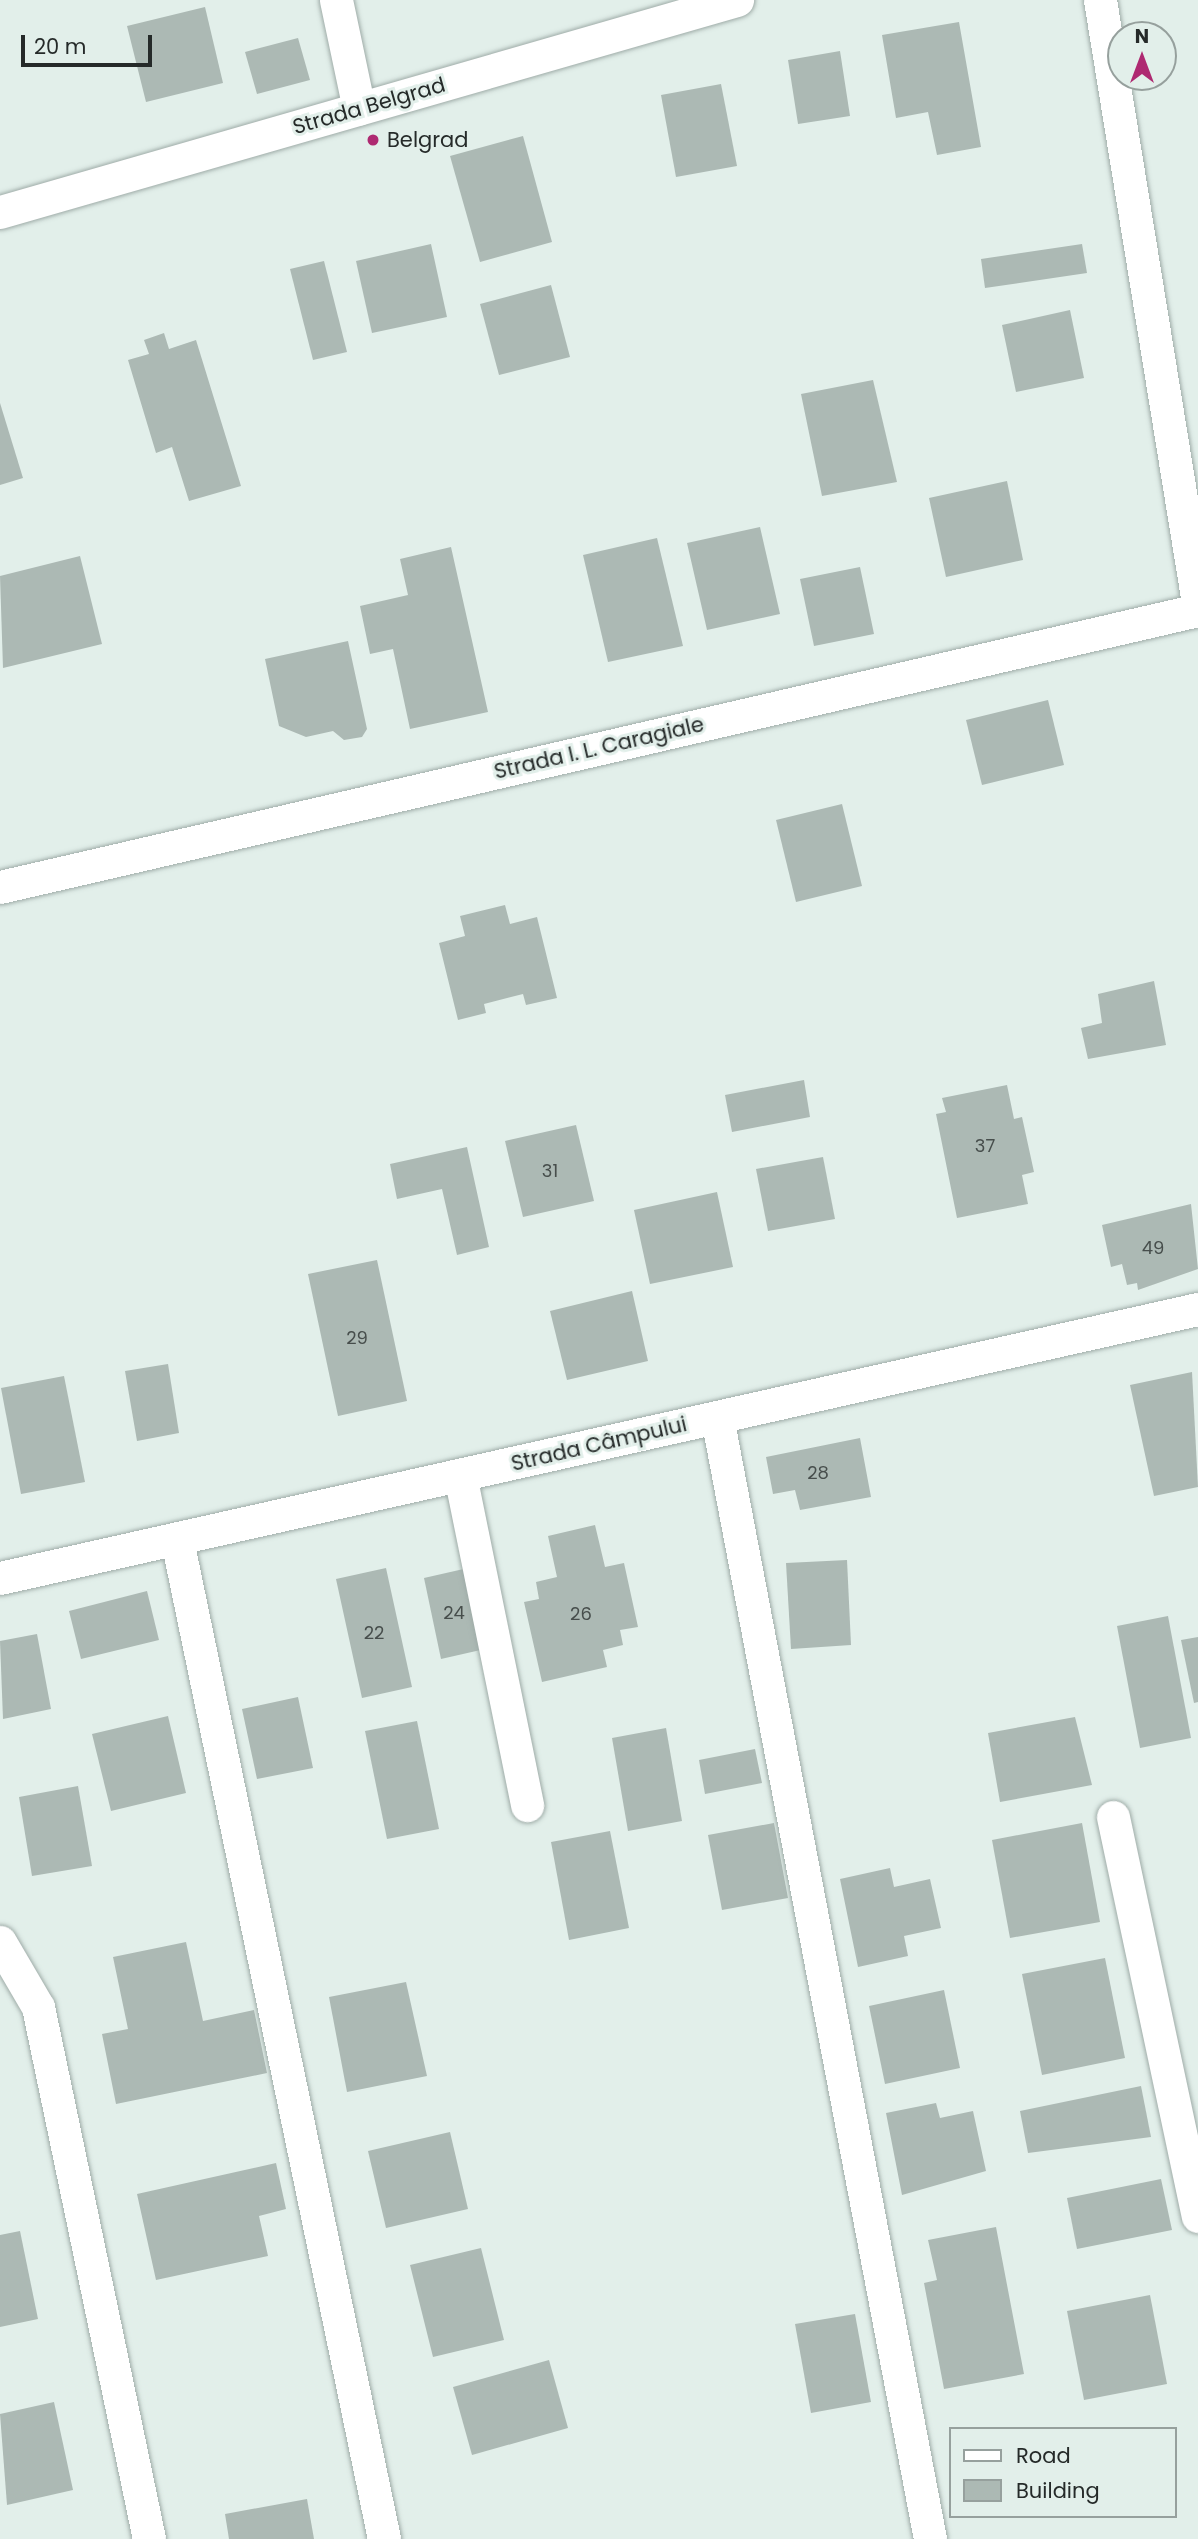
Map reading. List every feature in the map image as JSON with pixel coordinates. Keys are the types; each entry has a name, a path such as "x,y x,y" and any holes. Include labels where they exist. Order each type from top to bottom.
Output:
{"street":[{"path":"336,0 359,109"},
{"name":"Strada Belgrad","path":"0,212 737,0"},
{"path":"1100,0 1198,603"},
{"name":"Strada I. L. Caragiale","path":"0,887 1198,610"},
{"name":"Strada Câmpului","path":"0,1578 1198,1309"},
{"path":"717,1417 929,2539"},
{"path":"460,1475 527,1805"},
{"path":"177,1540 384,2539"},
{"path":"1113,1817 1198,2216"},
{"path":"0,1942 38,2007 149,2539"}],"building":[{"path":"205,7 223,83 146,102 127,26"},
{"path":"959,22 981,147 937,155 928,112 896,118 882,35"},
{"path":"298,38 310,80 257,94 245,52"},
{"path":"840,51 850,116 798,124 788,60"},
{"path":"721,84 737,166 676,177 661,95"},
{"path":"523,136 552,242 480,262 450,156"},
{"path":"431,244 447,317 372,333 356,261"},
{"path":"1082,244 1087,273 985,288 981,259"},
{"path":"324,261 347,352 313,360 290,269"},
{"path":"551,285 570,357 499,375 480,304"},
{"path":"1070,310 1084,378 1016,392 1002,325"},
{"path":"164,333 169,349 196,340 241,486 189,501 172,447 156,453 128,360 149,354 144,340"},
{"path":"873,380 897,482 822,496 801,394"},
{"path":"0,403 23,478 0,485"},
{"path":"1007,481 1023,560 946,577 929,498"},
{"path":"760,527 780,614 707,630 687,543"},
{"path":"657,538 683,646 608,662 583,555"},
{"path":"451,547 488,712 410,729 393,649 370,654 360,606 408,595 400,559"},
{"path":"80,556 102,644 3,668 0,576"},
{"path":"860,567 874,634 814,646 800,579"},
{"path":"348,641 367,729 362,737 344,740 333,731 306,737 279,726 265,659"},
{"path":"1048,700 1064,765 982,785 966,720"},
{"path":"842,804 862,886 796,902 776,820"},
{"path":"505,905 510,924 537,917 557,998 526,1005 523,994 484,1004 486,1013 458,1020 439,943 465,936 460,916"},
{"path":"1154,981 1166,1045 1088,1059 1081,1028 1102,1023 1098,994"},
{"path":"804,1080 810,1117 732,1132 725,1095"},
{"path":"1007,1085 1014,1119 1022,1117 1034,1172 1022,1175 1028,1204 957,1218 936,1114 946,1112 942,1098"},
{"path":"576,1125 594,1201 523,1217 505,1141"},
{"path":"467,1147 489,1247 457,1255 442,1189 397,1199 390,1164"},
{"path":"823,1157 835,1219 768,1231 756,1169"},
{"path":"717,1192 733,1267 650,1284 634,1210"},
{"path":"1191,1204 1198,1269 1138,1290 1137,1283 1127,1285 1122,1264 1111,1267 1102,1225"},
{"path":"377,1260 407,1401 338,1416 308,1274"},
{"path":"632,1291 648,1361 567,1380 550,1311"},
{"path":"168,1364 179,1433 137,1441 125,1371"},
{"path":"1192,1372 1198,1487 1154,1496 1130,1385"},
{"path":"64,1376 85,1482 21,1494 1,1388"},
{"path":"860,1438 871,1497 800,1510 795,1490 773,1494 766,1457"},
{"path":"595,1525 605,1567 624,1563 638,1627 620,1630 623,1645 603,1650 607,1667 542,1682 524,1602 539,1599 536,1582 557,1577 548,1536"},
{"path":"847,1560 851,1645 791,1649 786,1563"},
{"path":"386,1568 412,1687 362,1698 336,1579"},
{"path":"468,1568 485,1649 441,1659 424,1578"},
{"path":"147,1591 159,1640 81,1659 69,1611"},
{"path":"1168,1616 1191,1738 1140,1748 1117,1626"},
{"path":"37,1634 51,1709 3,1719 0,1641"},
{"path":"1198,1637 1198,1702 1194,1703 1181,1640"},
{"path":"298,1697 313,1768 257,1779 242,1709"},
{"path":"168,1716 186,1793 111,1811 92,1734"},
{"path":"1075,1717 1092,1785 1000,1802 988,1733"},
{"path":"417,1721 439,1829 387,1839 365,1731"},
{"path":"666,1728 682,1821 628,1831 612,1738"},
{"path":"755,1749 762,1783 705,1794 699,1760"},
{"path":"78,1786 92,1866 32,1876 19,1797"},
{"path":"774,1823 788,1898 722,1910 708,1835"},
{"path":"1082,1823 1100,1922 1010,1938 992,1840"},
{"path":"610,1831 629,1928 569,1940 551,1842"},
{"path":"890,1868 894,1887 930,1879 941,1928 904,1936 908,1956 858,1967 840,1879"},
{"path":"186,1942 203,2021 254,2010 267,2073 116,2104 102,2034 128,2029 113,1957"},
{"path":"1105,1958 1125,2058 1042,2075 1022,1974"},
{"path":"406,1982 427,2076 347,2092 329,1997"},
{"path":"944,1990 960,2068 885,2084 869,2006"},
{"path":"1141,2086 1151,2137 1028,2153 1020,2111"},
{"path":"936,2103 940,2118 973,2111 986,2171 902,2195 886,2113"},
{"path":"450,2132 468,2209 386,2228 368,2151"},
{"path":"276,2163 286,2209 259,2216 268,2256 156,2280 137,2194"},
{"path":"1161,2179 1172,2230 1077,2249 1067,2198"},
{"path":"996,2227 1024,2374 944,2389 924,2283 937,2280 928,2240"},
{"path":"20,2231 38,2319 0,2327 0,2235"},
{"path":"481,2248 504,2340 433,2357 410,2265"},
{"path":"1150,2295 1167,2384 1084,2400 1067,2311"},
{"path":"855,2314 871,2402 811,2413 795,2324"},
{"path":"549,2360 568,2428 472,2455 453,2387"},
{"path":"54,2402 73,2490 7,2505 0,2414"},
{"path":"307,2499 314,2539 229,2539 225,2514"}],"place":[{"name":"Belgrad","path":"373,140"}]}
